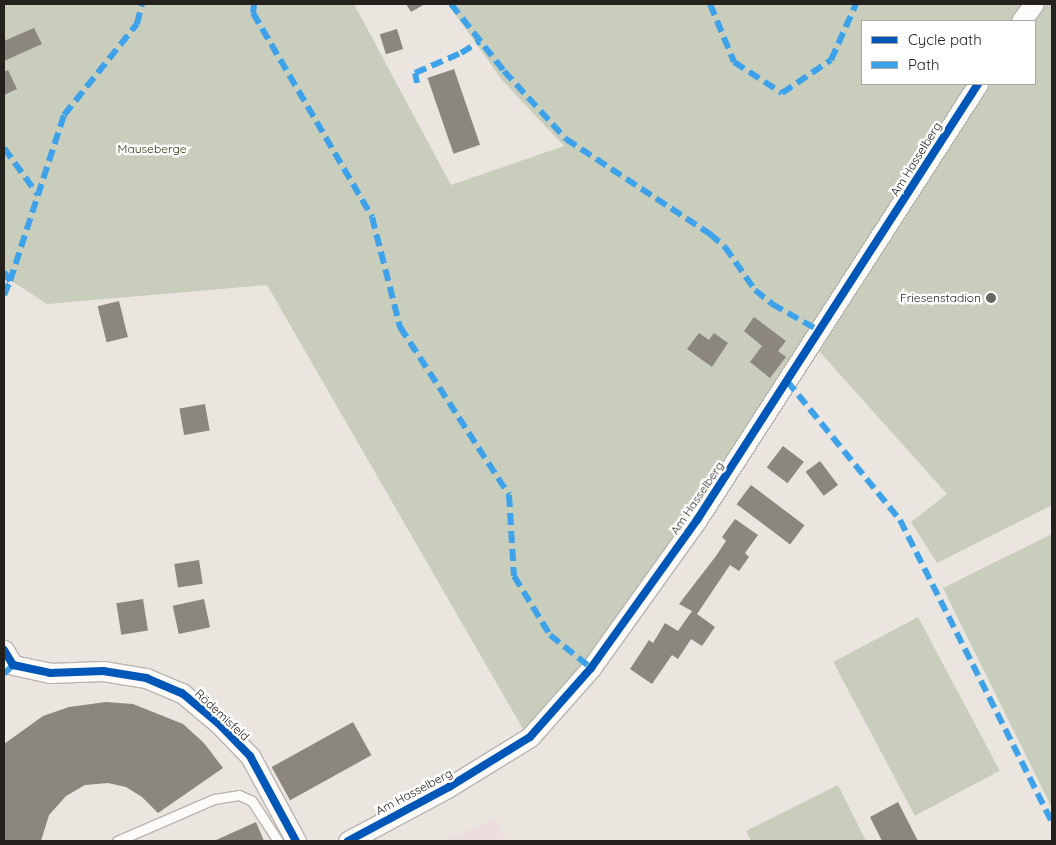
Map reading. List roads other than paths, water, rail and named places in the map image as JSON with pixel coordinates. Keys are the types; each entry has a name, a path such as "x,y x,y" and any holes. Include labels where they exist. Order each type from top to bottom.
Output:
{"street":[{"path":"1023,20 1034,4"},
{"name":"Am Hasselberg","path":"348,841 449,787 530,737 591,668 697,520 977,85"},
{"name":"Rödemisfeld","path":"4,650 13,666 50,674 103,671 146,678 182,693 218,723 250,756 296,841"}],"lane":[{"path":"117,841 214,799 239,795 252,801 278,841"}],"place":[{"name":"Friesenstadion","path":"991,298"}],"park label":[{"name":"Mauseberge","path":"152,149"}]}
